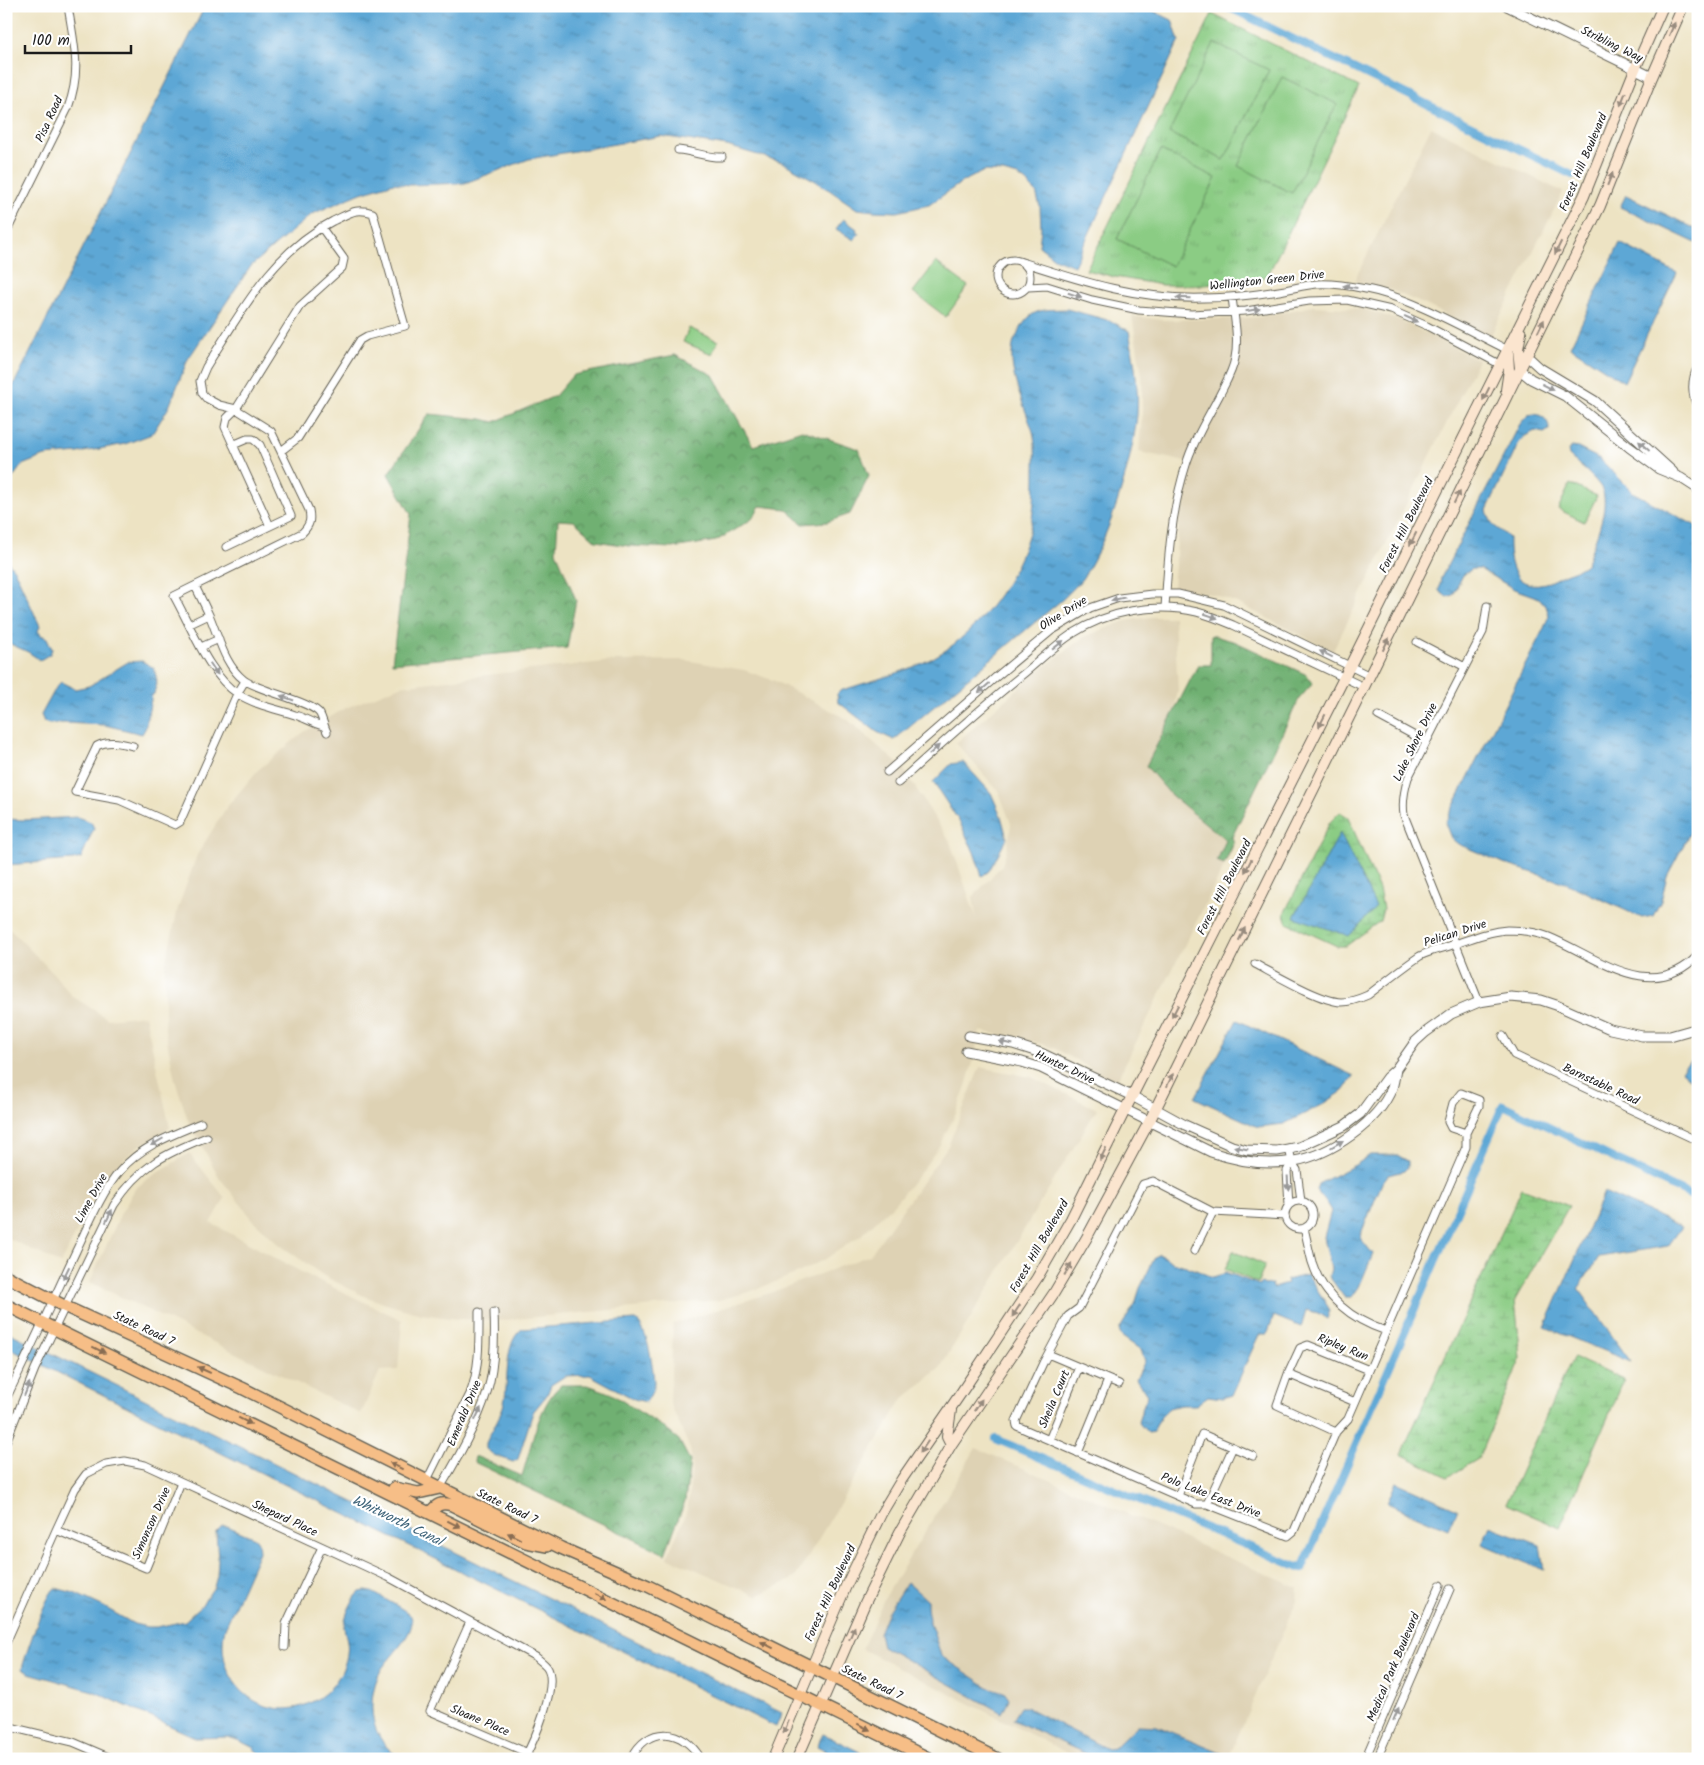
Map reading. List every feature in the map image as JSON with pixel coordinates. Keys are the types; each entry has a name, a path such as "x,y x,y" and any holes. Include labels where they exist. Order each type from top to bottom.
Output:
{"main road":[{"name":"Forest Hill Boulevard","path":"773,1759 846,1586 881,1514 902,1479 1019,1306 1058,1242 1350,666 1584,196 1635,69 1663,6"},
{"path":"797,1759 865,1604 900,1532 951,1445 1054,1293 1086,1239 1149,1122 1600,206 1683,6"},
{"path":"1520,370 1518,349 1526,313"},
{"path":"1504,401 1509,370 1508,350"},
{"name":"State Road 7","path":"6,1276 66,1307 242,1388 426,1482 561,1548 648,1586 998,1759"},
{"path":"6,1305 930,1759"},
{"path":"951,1445 947,1437 952,1407"},
{"path":"361,1478 406,1492 418,1493 440,1488"},
{"path":"430,1513 436,1505 443,1503 452,1505 526,1542 561,1548"}],"street":[{"name":"Pisa Road","path":"6,233 68,108 73,94 76,79 76,58 68,6"},
{"name":"Stribling Way","path":"1508,6 1652,77"},
{"path":"678,150 692,151 711,157 722,157"},
{"path":"195,586 230,664 245,681 315,709 320,714 325,729 295,715 270,708 237,694 226,685 201,647 174,596 302,533 311,520 309,510 271,431 236,410 219,405 206,398 202,393 200,381 206,367 260,282 288,252 321,227 355,211 362,210 372,214 405,326 367,336 360,340 298,438 281,451"},
{"path":"270,526 225,427 227,418 236,410 300,306 342,268 344,259 321,227"},
{"path":"1007,261 1019,261 1029,270 1031,275 1028,287 1018,294 1004,292 998,285 997,273 999,268 1007,261"},
{"name":"Wellington Green Drive","path":"1019,261 1108,289 1137,294 1202,298 1232,297 1317,284 1367,289 1392,296 1508,350"},
{"name":"Wellington Green Drive","path":"1028,287 1047,286 1092,300 1139,310 1191,314 1234,312 1332,299 1347,300 1390,310 1427,326 1501,365"},
{"path":"1300,287 1302,302"},
{"path":"1165,608 1168,550 1173,513 1180,484 1194,444 1224,385 1235,358 1236,333 1232,297"},
{"path":"1527,356 1540,368 1595,401 1681,478 1698,489"},
{"path":"1698,367 1692,385 1698,407"},
{"path":"1520,370 1531,379 1565,396 1659,469 1681,478"},
{"path":"226,547 291,516 260,445 253,439 246,439 233,444"},
{"name":"Olive Drive","path":"888,772 1051,631 1097,605 1119,598 1166,594 1192,596 1224,605 1370,676"},
{"name":"Lake Shore Drive","path":"1479,1002 1404,815 1403,796 1405,786 1426,742 1484,632 1487,606"},
{"name":"Olive Drive","path":"898,783 1010,684 1073,634 1110,616 1134,610 1165,608 1210,616 1233,625 1364,688"},
{"path":"190,624 209,615"},
{"path":"201,647 218,638"},
{"path":"1417,642 1465,666"},
{"path":"133,746 119,742 103,743 97,746 75,792 119,800 175,824 180,822 237,694 245,681"},
{"path":"1378,716 1426,742"},
{"name":"Pelican Drive","path":"1255,964 1324,998 1333,1001 1351,1001 1368,995 1422,955 1494,931 1521,930 1548,936 1622,972 1642,977 1663,976 1674,973 1684,968 1698,956"},
{"path":"1396,1069 1415,1042 1451,1014 1479,1002 1511,997 1541,1000 1610,1029 1642,1036 1670,1036 1698,1028"},
{"name":"Hunter Drive","path":"969,1036 1014,1044 1041,1053 1132,1096 1194,1130 1232,1146 1247,1150 1277,1151 1299,1147 1344,1126 1360,1114 1387,1076 1396,1069"},
{"name":"Barnstable Road","path":"1503,1036 1514,1055 1698,1141"},
{"name":"Hunter Drive","path":"966,1051 1022,1062 1041,1068 1193,1145 1228,1158 1269,1163 1292,1162 1322,1153 1358,1131 1383,1103 1392,1087 1396,1069"},
{"name":"Polo Lake East Drive","path":"1285,1216 1213,1212 1153,1181 1144,1184 1079,1308 1068,1316 1048,1354 1016,1421 1017,1426 1196,1504 1207,1504 1288,1536 1294,1531 1336,1432 1348,1419 1466,1147 1466,1133 1479,1106 1478,1100 1461,1093 1453,1104 1448,1122 1451,1128 1466,1133"},
{"name":"Lime Drive","path":"6,1399 100,1202 121,1170 144,1150 168,1136 201,1123"},
{"name":"Lime Drive","path":"6,1442 35,1369 56,1329 114,1205 125,1189 151,1163 175,1150 207,1137"},
{"path":"1289,1148 1292,1162 1298,1170 1301,1201"},
{"path":"1289,1205 1292,1202 1301,1201 1310,1205 1313,1214 1311,1223 1300,1229 1291,1227 1286,1220 1285,1216 1289,1205 1287,1171 1292,1162"},
{"path":"1194,1251 1213,1212"},
{"path":"1304,1228 1316,1272 1331,1296 1352,1315 1369,1325 1386,1331"},
{"name":"Emerald Drive","path":"426,1482 470,1394 475,1380 479,1361 480,1312"},
{"name":"Emerald Drive","path":"440,1488 485,1398 494,1360 494,1312"},
{"name":"Ripley Run","path":"1288,1374 1300,1348 1308,1345 1369,1370"},
{"path":"1048,1354 1118,1384"},
{"name":"Sheila Court","path":"1049,1440 1079,1367"},
{"path":"1336,1432 1277,1405 1288,1374 1355,1402"},
{"path":"1078,1453 1108,1380"},
{"path":"1178,1496 1202,1434 1252,1456"},
{"path":"1207,1504 1233,1447"},
{"name":"Shepard Place","path":"6,1643 75,1489 86,1474 106,1464 125,1461 145,1465 388,1577 536,1656 548,1668 551,1683 550,1697 526,1756"},
{"name":"Simonson Drive","path":"56,1530 146,1568 181,1482"},
{"path":"285,1647 286,1624 322,1547"},
{"name":"Medical Park Boulevard","path":"1366,1759 1440,1585"},
{"name":"Medical Park Boulevard","path":"1377,1759 1450,1589"},
{"name":"Sloane Place","path":"470,1622 430,1711 526,1756"},
{"path":"6,1726 73,1742 114,1759"},
{"path":"631,1759 640,1744 651,1737 668,1734 690,1743 701,1759"}],"shaded area":[{"path":"1431,127 1563,192 1490,337 1428,306 1386,288 1354,281"},
{"path":"1313,306 1363,309 1400,320 1478,360 1333,651 1237,603 1216,595 1173,587 1180,511 1192,463 1139,452 1142,415 1142,375 1132,316 1163,320 1259,317"},
{"path":"1151,617 1174,617 1178,690 1175,706 1150,766 1172,794 1236,843 1116,1082 1054,1048 1031,1041 980,1031 966,1086 956,1113 938,1148 894,1204 860,1236 827,1258 796,1274 749,1292 719,1300 504,1320 458,1319 421,1314 386,1304 362,1295 324,1276 280,1245 255,1222 219,1177 188,1120 175,1080 165,1030 165,966 178,908 197,855 226,808 258,770 304,732 346,708 400,686 613,661 684,660 744,670 775,681 847,719 903,768 950,842 976,917 973,897 1002,865 1011,824 999,792 956,743 1038,671 1084,637 1125,621"},
{"path":"6,925 53,973 72,996 108,1019 145,1015 170,1128 137,1147 111,1171 97,1190 61,1264 6,1237"},
{"path":"980,1067 1031,1077 1097,1109 940,1368 902,1400 795,1578 757,1596 667,1557 688,1506 692,1463 690,1449 670,1403 673,1324 770,1293 870,1255 948,1146"},
{"path":"189,1153 225,1198 211,1223 305,1274 402,1320 398,1370 380,1371 361,1414 90,1282 121,1213 135,1189"},
{"path":"976,1448 1298,1588 1297,1600 1228,1759 1079,1759 862,1649 884,1599"}],"green space":[{"path":"1212,14 1359,87 1268,275 1259,280 1204,285 1162,285 1086,270"},
{"path":"1214,43 1269,70 1224,160 1169,133"},
{"path":"1282,77 1337,104 1292,193 1238,166"},
{"path":"1161,150 1216,178 1172,266 1117,239"},
{"path":"936,262 968,286 946,317 913,292"},
{"path":"689,328 718,341 712,354 683,342"},
{"path":"675,355 713,375 753,446 802,430 859,449 869,476 850,514 827,522 803,524 786,509 760,506 752,519 716,541 673,548 629,546 596,541 574,521 558,520 556,551 576,600 567,648 392,663 411,514 388,474 429,414 482,419 494,422 555,396 573,375"},
{"path":"1570,484 1597,496 1584,522 1558,509"},
{"path":"1211,635 1236,642 1307,675 1313,683 1299,699 1232,837 1234,843 1224,864 1217,861 1226,840 1171,795 1146,766 1198,665 1211,665"},
{"path":"1340,812 1348,817 1379,889 1383,909 1380,921 1346,946 1337,946 1287,923 1284,914 1330,822"},
{"path":"1522,1188 1569,1206 1515,1300 1521,1358 1478,1459 1448,1477 1401,1454"},
{"path":"1233,1251 1265,1265 1258,1283 1225,1269"},
{"path":"1573,1357 1624,1380 1560,1528 1506,1504"},
{"path":"561,1385 588,1385 610,1393 663,1427 679,1440 690,1461 685,1501 665,1554 474,1462 475,1456 522,1476 541,1415 546,1404"}],"water":[{"path":"205,6 1143,6 1172,20 1179,41 1074,266 1054,258 1039,246 1041,228 1040,207 1036,192 1018,176 1003,172 984,171 962,182 929,205 897,212 874,211 857,209 819,183 782,162 727,146 661,136 529,159 465,183 409,185 394,183 361,193 312,214 251,266 188,359 169,407 152,434 125,444 78,453 45,456 22,465 6,487 6,400"},
{"path":"1626,195 1698,230 1698,244 1620,207"},
{"path":"843,219 857,229 856,231 859,233 854,240 836,229"},
{"path":"1620,243 1677,273 1624,382 1570,347"},
{"path":"1067,309 1111,321 1129,331 1133,352 1136,373 1137,415 1125,475 1104,538 1084,577 1063,599 894,740 877,732 838,702 837,694 840,691 921,664 946,650 983,616 1013,573 1029,534 1032,516 1035,489 1035,440 1015,379 1012,350 1014,341 1025,321 1030,316 1040,311"},
{"path":"1534,414 1545,419 1549,430 1544,433 1535,431 1525,436 1519,443 1487,510 1493,524 1509,538 1512,567 1521,580 1528,584 1549,582 1579,569 1587,563 1601,524 1604,503 1603,494 1600,486 1593,478 1569,456 1568,450 1572,447 1600,459 1634,493 1698,527 1698,818 1667,876 1661,901 1653,916 1642,918 1566,883 1508,865 1458,844 1451,838 1445,823 1549,615 1546,606 1539,598 1514,589 1480,569 1472,569 1463,575 1453,595 1447,597 1439,591 1441,578 1520,424 1528,415"},
{"path":"6,559 15,571 40,626 38,631 47,638 52,649 50,654 40,660 6,642"},
{"path":"142,661 154,668 157,681 145,729 142,734 105,725 49,724 44,722 41,715 61,682 75,689 89,686 128,662"},
{"path":"963,762 991,793 1001,816 1007,838 989,871 982,876 974,852 959,821 933,782 951,764"},
{"path":"77,817 91,822 94,828 81,858 6,865 6,819 25,820"},
{"path":"1340,833 1376,907 1349,936 1294,917"},
{"path":"1237,1020 1354,1076 1343,1091 1322,1105 1284,1124 1258,1127 1195,1098"},
{"path":"1698,1058 1698,1083 1681,1071 1688,1063"},
{"path":"1370,1155 1397,1155 1408,1161 1408,1167 1404,1171 1388,1175 1382,1183 1362,1231 1361,1239 1373,1254 1359,1287 1352,1297 1344,1297 1329,1276 1331,1269 1324,1237 1331,1211 1316,1190 1318,1184 1357,1164"},
{"path":"1604,1192 1682,1227 1668,1246 1599,1257 1578,1289 1631,1362 1545,1327"},
{"path":"1159,1254 1174,1263 1213,1277 1225,1272 1259,1285 1261,1283 1265,1285 1272,1284 1273,1288 1287,1284 1286,1280 1308,1275 1330,1310 1327,1319 1318,1313 1306,1310 1301,1327 1274,1316 1267,1334 1260,1334 1257,1339 1232,1395 1222,1398 1208,1396 1196,1405 1181,1405 1169,1408 1160,1418 1153,1432 1148,1433 1138,1422 1147,1395 1136,1379 1145,1361 1141,1350 1121,1336 1119,1330 1135,1304 1140,1288 1155,1257"},
{"path":"635,1320 643,1330 653,1369 654,1387 646,1402 634,1399 590,1375 565,1376 551,1385 547,1395 533,1412 518,1459 513,1462 494,1455 486,1449 486,1443 503,1407 509,1354 512,1344 522,1329"},
{"path":"6,1331 782,1713 776,1727 6,1347"},
{"path":"1396,1482 1457,1509 1448,1529 1387,1503"},
{"path":"222,1526 227,1526 255,1538 258,1542 259,1552 225,1628 223,1649 228,1669 237,1685 250,1698 267,1706 285,1709 305,1705 324,1694 339,1677 345,1663 347,1641 344,1626 352,1603 360,1592 372,1592 411,1616 412,1623 406,1638 380,1672 375,1684 372,1708 377,1732 391,1751 402,1759 265,1759 252,1747 240,1741 228,1737 197,1738 93,1691 29,1673 22,1669 41,1614 55,1588 74,1593 134,1624 157,1627 185,1621 201,1606 214,1587 218,1560 216,1532"},
{"path":"1490,1526 1540,1545 1544,1570 1482,1544"},
{"path":"907,1582 927,1600 930,1621 941,1656 988,1687 1004,1692 1009,1699 1002,1713 882,1646 879,1633 888,1611"},
{"path":"1021,1707 1026,1707 1107,1749 1114,1748 1138,1725 1157,1726 1218,1751 1223,1755 1221,1759 1097,1759 1013,1720"},
{"path":"823,1734 874,1759 842,1759 817,1746"}],"waterway":[{"path":"1226,6 1572,175"},
{"path":"996,1439 1302,1569 1503,1105 1698,1199"}],"water label":[{"name":"Whitworth Canal","path":"398,1520"}]}
